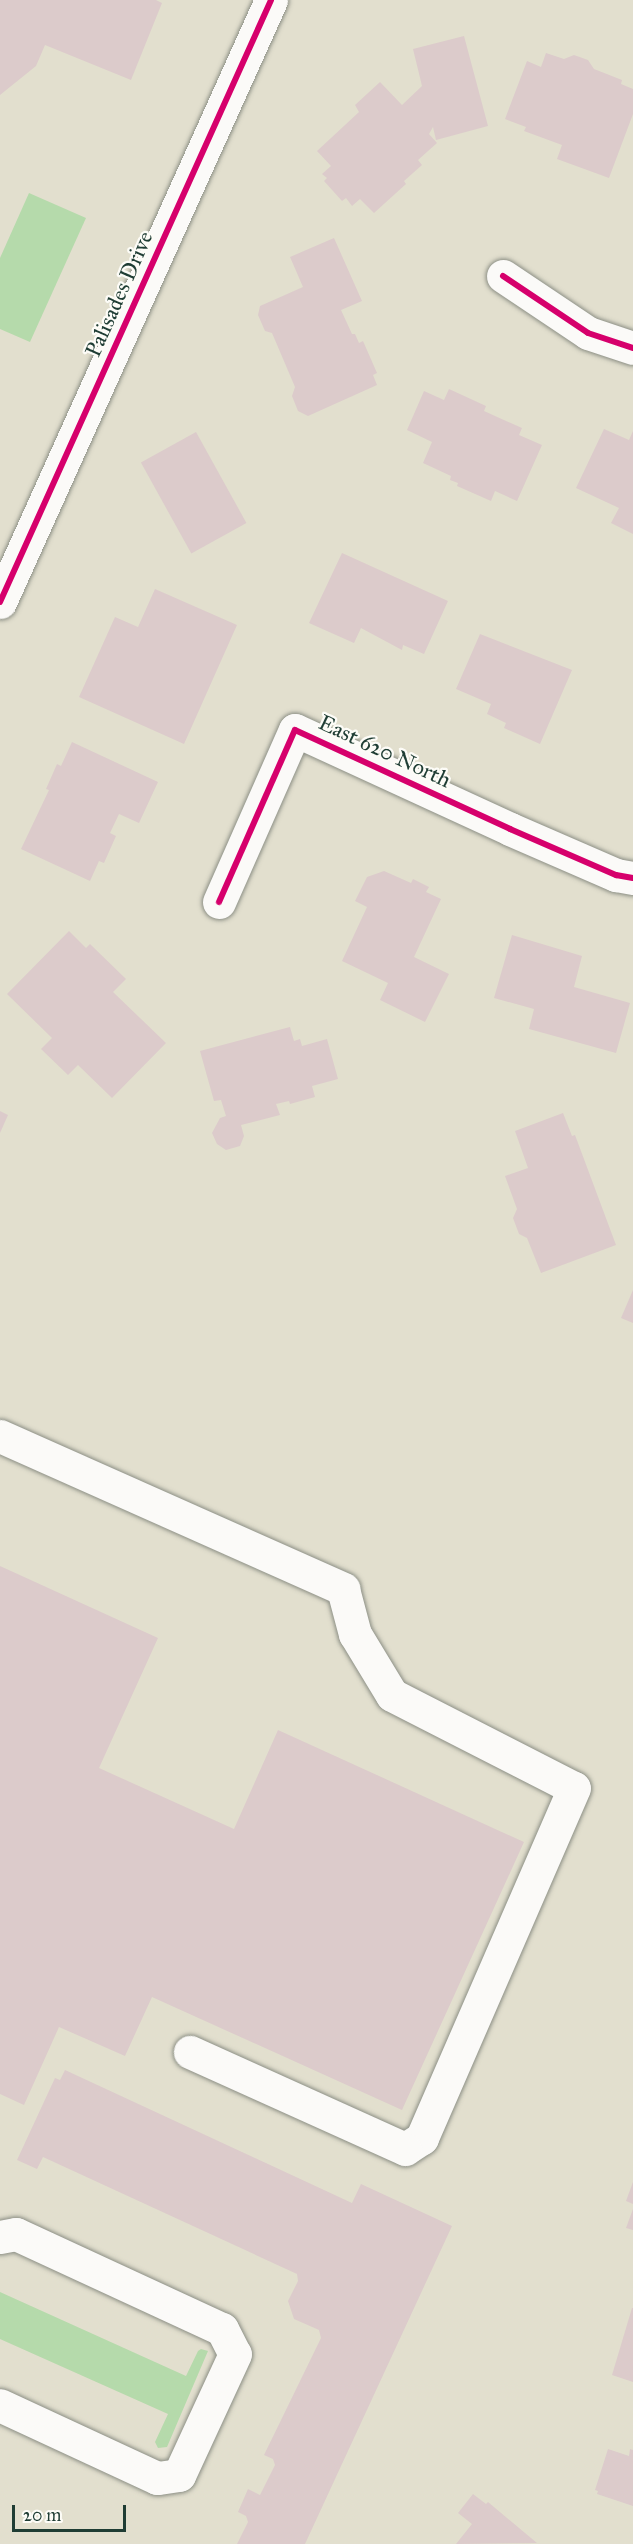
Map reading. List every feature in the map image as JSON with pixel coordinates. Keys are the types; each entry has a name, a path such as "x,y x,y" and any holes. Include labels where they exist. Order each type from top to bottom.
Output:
{"street":[{"name":"Palisades Drive","path":"0,602 271,0"},
{"path":"503,276 588,333 633,348"},
{"name":"East 620 North","path":"219,902 295,730 510,829 616,875 633,878"},
{"path":"0,1436 343,1589 355,1634 392,1695 574,1788 422,2138 405,2149 190,2052"},
{"path":"0,2237 16,2234 222,2329 235,2354 179,2475 157,2478 0,2405"}],"green space":[{"path":"29,193 86,218 30,342 0,329 0,258"},
{"path":"0,2292 186,2376 198,2351 201,2349 208,2351 167,2447 158,2448 155,2442 168,2414 0,2339"}],"building":[{"path":"0,0 156,0 162,3 131,80 45,45 36,66 0,95"},
{"path":"464,36 488,126 436,140 433,127 429,134 437,143 418,160 422,165 404,181 406,184 374,213 360,199 352,206 346,198 342,201 324,181 327,178 322,174 331,166 317,151 359,112 355,105 380,82 402,105 422,86 413,49"},
{"path":"546,53 564,59 574,55 588,60 594,69 622,80 621,84 633,89 633,114 609,178 557,159 562,145 524,131 526,127 505,119 527,61 541,67"},
{"path":"334,238 362,301 341,310 352,334 355,334 359,343 363,341 377,373 373,375 377,385 308,416 298,411 292,396 295,387 272,333 265,331 258,315 260,306 303,287 290,257"},
{"path":"449,389 486,406 484,411 522,428 519,435 542,445 517,501 495,491 491,501 457,486 458,483 450,480 451,476 423,463 432,442 407,430 424,391 444,400"},
{"path":"604,429 629,440 633,431 633,534 611,523 619,508 576,488"},
{"path":"196,432 246,523 191,554 141,463"},
{"path":"342,553 448,601 424,654 403,645 402,650 361,628 354,643 309,623"},
{"path":"155,589 237,625 184,744 79,697 115,617 138,627"},
{"path":"480,634 572,670 540,744 504,728 506,723 487,714 491,704 456,689"},
{"path":"72,742 158,782 139,823 119,814 110,833 116,836 104,863 99,861 90,881 21,849 49,790 46,789 57,764 61,766"},
{"path":"384,871 411,883 413,879 429,887 426,892 441,899 414,957 449,974 425,1022 380,1000 388,983 342,961 367,907 355,901 367,877"},
{"path":"69,931 86,948 90,944 126,979 113,992 166,1043 112,1098 78,1065 68,1075 41,1049 52,1038 7,994"},
{"path":"512,935 582,956 574,987 630,1003 616,1053 529,1029 534,1009 494,998"},
{"path":"290,1027 294,1041 300,1039 302,1046 327,1039 338,1079 312,1086 315,1097 290,1104 289,1101 276,1104 280,1115 241,1125 244,1136 240,1146 226,1150 217,1144 212,1133 220,1118 226,1116 221,1100 214,1101 200,1051"},
{"path":"0,1111 8,1115 0,1133"},
{"path":"563,1113 572,1136 575,1135 616,1245 541,1273 527,1238 519,1234 513,1218 517,1209 505,1176 528,1168 515,1131"},
{"path":"633,1290 633,1323 621,1318"},
{"path":"0,1566 158,1638 99,1768 234,1829 278,1730 524,1842 402,2110 152,1997 125,2056 59,2027 24,2105 0,2094"},
{"path":"65,2070 352,2203 361,2184 452,2226 305,2544 237,2544 248,2522 246,2516 238,2512 248,2489 260,2495 275,2465 273,2459 264,2455 321,2338 319,2330 294,2319 288,2301 298,2281 297,2274 43,2157 37,2169 17,2160 55,2078 60,2080"},
{"path":"633,2182 633,2204 626,2201"},
{"path":"633,2209 633,2230 626,2228"},
{"path":"633,2308 633,2382 612,2375"},
{"path":"608,2449 629,2456 630,2449 633,2450 633,2506 597,2494 598,2491 595,2490"},
{"path":"473,2494 486,2504 488,2502 537,2543 456,2544 472,2524 458,2513"}],"cycle path":[{"path":"0,602 271,0"},
{"path":"503,276 588,333 633,348"},
{"path":"219,902 295,730 510,829 616,875 633,878"}]}
